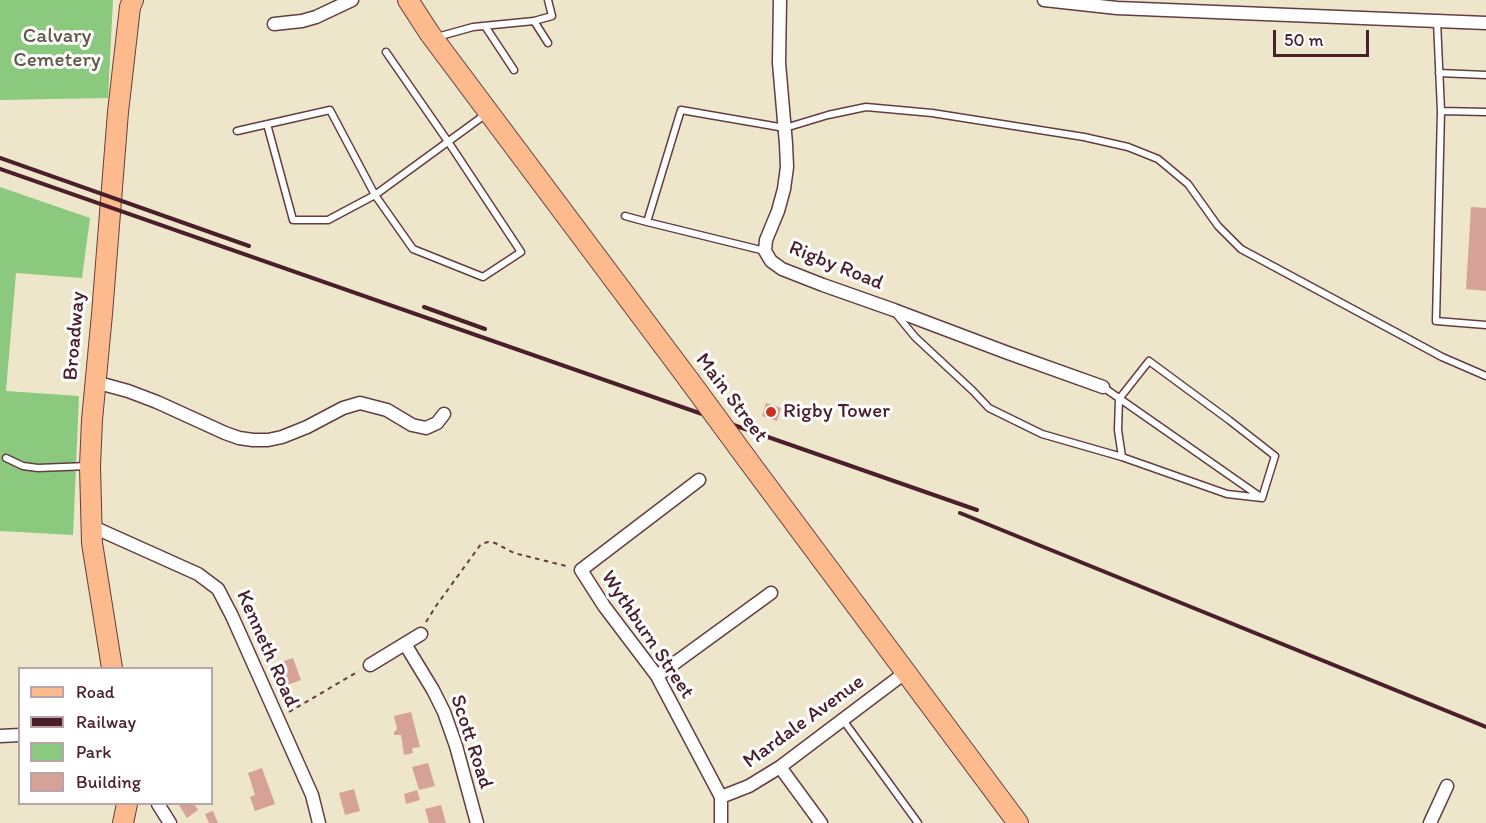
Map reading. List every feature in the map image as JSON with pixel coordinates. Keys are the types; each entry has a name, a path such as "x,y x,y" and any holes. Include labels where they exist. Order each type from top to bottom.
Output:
{"main road":[{"name":"Main Street","path":"408,0 1018,823"},
{"name":"Broadway","path":"112,667 91,526 90,466 118,112 130,2"},
{"path":"123,823 127,805"}],"street":[{"path":"274,24 316,17 352,0"},
{"name":"Rigby Road","path":"780,0 779,63 787,167 778,211 766,240 765,251 771,261 782,269 823,285 1103,387"},
{"path":"1044,0 1117,8 1486,23"},
{"path":"95,382 158,402 225,433 254,440 282,437 343,408 360,403 387,410 412,425 426,428 437,423 444,414"},
{"name":"Wythburn Street","path":"699,480 581,570 604,606 657,676 721,797 721,823"},
{"name":"Kenneth Road","path":"91,526 198,574 218,589 312,795 319,823"},
{"path":"657,676 771,593"},
{"path":"370,665 421,634"},
{"name":"Scott Road","path":"405,644 444,712 456,746 477,823"},
{"name":"Mardale Avenue","path":"721,797 749,786 780,766 906,672"},
{"path":"0,736 18,735"},
{"path":"780,766 821,823"},
{"path":"1430,823 1447,786"},
{"path":"159,805 170,823"}],"lane":[{"path":"434,38 473,27 534,21 552,16 548,0"},
{"path":"534,21 548,43"},
{"path":"1437,21 1441,111 1436,321 1486,325"},
{"path":"485,26 514,70"},
{"path":"237,130 330,110 375,195 413,249 483,277 521,252 386,52"},
{"path":"1439,73 1486,75"},
{"path":"647,222 681,110 785,129 828,115 866,107 932,113 1084,137 1128,147 1158,159 1188,184 1218,226 1241,249 1442,357 1486,376"},
{"path":"1441,111 1486,112"},
{"path":"267,124 293,220 328,220 375,195 489,112"},
{"path":"625,216 765,251"},
{"path":"894,310 915,338 973,391 988,408 1042,434 1122,458 1227,494 1262,498"},
{"path":"1122,458 1118,430 1119,399 1149,361 1275,456 1262,498"},
{"path":"1103,387 1262,498"},
{"path":"6,458 23,466 38,468 90,466"},
{"path":"842,719 918,823"}],"path":[{"path":"421,634 436,606 481,544 495,543 514,553 581,570"},
{"path":"278,719 370,665"}],"green space":[{"name":"Calvary Cemetery","path":"0,0 113,0 108,98 0,100"},
{"path":"0,187 90,218 82,278 16,273 6,391 79,396 73,535 0,531"}],"building":[{"path":"1471,207 1486,208 1486,291 1466,289"},
{"name":"Rigby Tower","path":"766,403 781,408 777,421 762,416"},
{"path":"293,658 301,680 287,685 279,663"},
{"path":"411,712 420,747 412,748 413,753 404,755 401,735 394,735 397,729 394,716"},
{"path":"428,763 435,786 419,790 412,767"},
{"path":"262,768 275,804 255,811 250,797 255,795 248,773"},
{"path":"354,789 360,811 345,815 339,793"},
{"path":"417,790 420,800 406,804 404,794"},
{"path":"179,805 195,805 198,810 187,818"},
{"path":"441,805 446,823 429,823 425,809"},
{"path":"213,811 218,823 209,823 205,814"}],"railway":[{"path":"0,158 249,246"},
{"path":"0,169 977,510"},
{"path":"424,307 485,329"},
{"path":"960,513 1486,727"}],"place":[{"name":"Rigby Tower","path":"771,412"}]}
